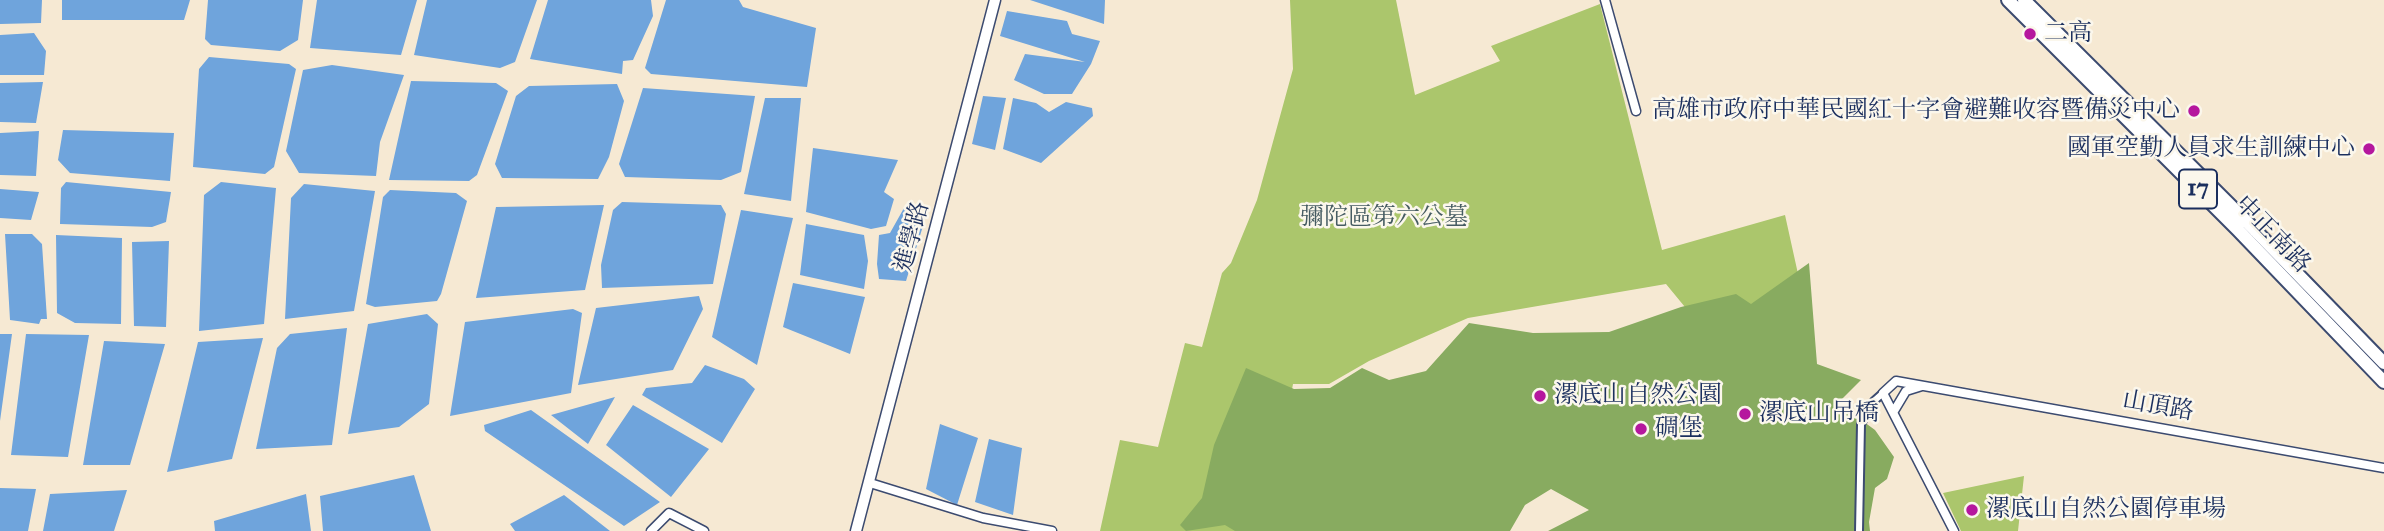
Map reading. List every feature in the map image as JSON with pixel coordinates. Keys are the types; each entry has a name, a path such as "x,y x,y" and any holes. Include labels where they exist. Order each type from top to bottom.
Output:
{"main road":[{"name":"中正南路","path":"2008,0 2238,230 2384,382"},
{"name":"中正南路","path":"2024,0 2384,363"}],"street":[{"name":"進學路","path":"856,531 995,0"},
{"path":"1605,0 1636,111"},
{"name":"山頂路","path":"1882,393 1896,381 2384,468"},
{"path":"1894,411 1906,391 1925,386"},
{"path":"1859,531 1861,424 1868,409 1882,393 1894,411 1954,531"},
{"path":"870,484 984,517 1052,531"},
{"path":"651,531 669,513 704,531"}],"green space":[{"name":"彌陀區第六公墓","path":"1290,0 1396,0 1415,95 1500,61 1491,46 1600,4 1662,250 1785,215 1802,292 1694,318 1666,284 1468,318 1369,361 1329,384 1293,384 1266,531 1100,531 1120,440 1158,447 1185,343 1202,347 1222,273 1231,263 1257,200 1293,69"},
{"name":"漯底山自然公園","path":"1809,263 1817,364 1861,380 1838,403 1875,430 1894,457 1887,479 1875,488 1870,531 1548,531 1589,510 1551,489 1525,505 1510,531 1235,531 1225,525 1186,531 1180,525 1202,498 1214,445 1246,368 1294,389 1330,388 1362,368 1389,380 1426,371 1469,323 1533,333 1609,332 1681,307 1736,294 1751,304"},
{"path":"2024,476 2018,531 1961,531 1943,493"}],"water":[{"path":"0,0 42,0 41,23 0,24"},
{"path":"62,0 190,0 184,20 62,20"},
{"path":"208,0 303,0 298,40 280,51 211,45 205,39"},
{"path":"317,0 417,0 401,55 310,48"},
{"path":"427,0 537,0 515,62 500,68 414,55"},
{"path":"548,0 651,0 653,16 633,60 623,61 622,74 530,59"},
{"path":"666,0 739,0 743,7 816,28 807,87 651,74 645,68"},
{"path":"1030,0 1105,0 1104,24"},
{"path":"1007,11 1067,21 1072,34 1100,41 1091,64 1072,94 1044,94 1014,80 1025,54 1085,62 1000,36"},
{"path":"34,33 46,51 44,75 0,75 0,35"},
{"path":"209,57 289,64 296,69 274,167 265,174 193,167 199,69"},
{"path":"332,65 404,75 380,142 376,176 299,173 286,151 303,70"},
{"path":"411,81 496,83 508,91 477,175 469,181 389,180"},
{"path":"43,82 36,123 0,122 0,83"},
{"path":"617,84 624,101 609,157 598,179 502,178 495,164 516,96 529,86"},
{"path":"643,88 755,96 741,172 721,180 625,177 619,164"},
{"path":"983,96 1006,98 995,150 972,144"},
{"path":"765,98 801,98 791,201 744,194"},
{"path":"1013,98 1036,103 1049,112 1066,102 1092,108 1093,116 1041,163 1003,149"},
{"path":"63,130 174,133 170,181 70,173 58,160"},
{"path":"39,131 36,176 0,175 0,133"},
{"path":"813,148 898,160 884,192 894,199 886,226 871,229 806,212"},
{"path":"66,182 171,192 166,222 152,227 60,224 61,188"},
{"path":"221,182 276,188 264,324 199,331 204,195"},
{"path":"304,184 375,191 354,311 285,319 291,198"},
{"path":"0,189 39,192 31,220 0,218"},
{"path":"390,190 456,193 467,201 437,301 375,307 366,304 383,197"},
{"path":"622,202 721,205 726,214 713,284 602,288 601,265 613,210"},
{"path":"604,205 585,290 476,298 496,207"},
{"path":"904,208 927,213 906,281 879,279 879,235 890,233"},
{"path":"741,210 793,218 757,365 712,337"},
{"path":"806,224 864,235 868,261 864,289 800,275"},
{"path":"5,234 32,234 42,244 47,319 41,319 39,324 10,320"},
{"path":"56,235 122,238 121,324 75,323 57,313"},
{"path":"169,241 166,327 134,326 132,242"},
{"path":"793,283 865,297 850,354 783,327"},
{"path":"699,296 703,309 673,370 578,385 596,308"},
{"path":"573,309 582,313 571,393 450,416 465,322"},
{"path":"427,314 438,324 429,404 399,427 348,434 368,324"},
{"path":"347,328 332,445 256,449 277,348 290,334"},
{"path":"0,334 12,334 0,421"},
{"path":"26,334 89,335 68,457 11,455"},
{"path":"263,338 232,459 167,472 198,342"},
{"path":"104,341 165,344 130,465 83,465"},
{"path":"705,365 744,379 755,389 722,443 642,395 646,388 692,383"},
{"path":"615,397 588,444 551,415"},
{"path":"633,405 709,449 671,497 606,445"},
{"path":"531,410 660,502 624,526 485,431 484,425"},
{"path":"940,424 978,438 957,505 926,489"},
{"path":"989,439 1022,448 1013,515 975,502"},
{"path":"414,475 431,531 323,531 320,496"},
{"path":"0,488 36,489 28,531 0,531"},
{"path":"127,490 114,531 43,531 50,494"},
{"path":"306,494 311,531 215,531 214,521"},
{"path":"564,495 610,531 515,531 510,524"}],"place":[{"name":"二高","path":"2030,34"},
{"name":"高雄市政府中華民國紅十字會避難收容暨備災中心","path":"2194,111"},
{"name":"國軍空勤人員求生訓練中心","path":"2369,149"},
{"name":"漯底山自然公園","path":"1540,396"},
{"name":"漯底山吊橋","path":"1745,414"},
{"name":"碉堡","path":"1641,429"},
{"name":"漯底山自然公園停車場","path":"1972,510"}]}
